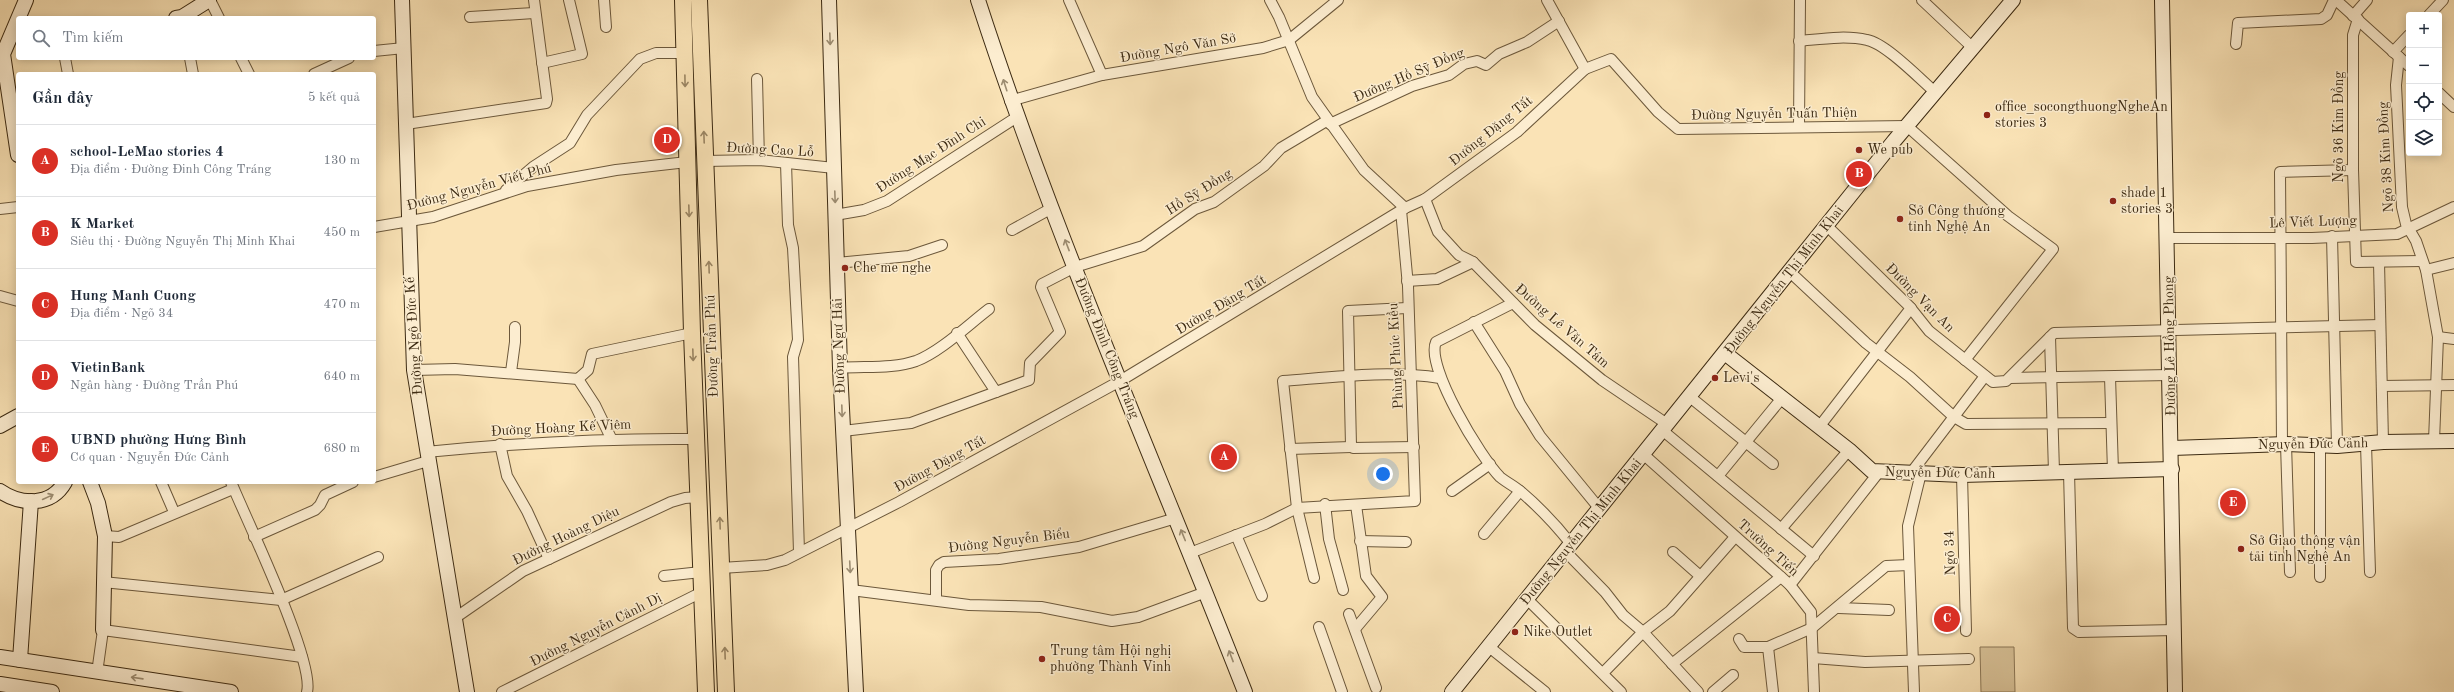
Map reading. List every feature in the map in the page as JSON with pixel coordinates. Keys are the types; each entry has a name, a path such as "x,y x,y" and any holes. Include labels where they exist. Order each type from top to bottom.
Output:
{"main road":[{"name":"Đường Trần Phú","path":"684,0 692,333 706,692"},
{"name":"Đường Trần Phú","path":"699,0 726,692"},
{"path":"687,162 705,161"},
{"path":"692,333 712,332"},
{"path":"698,464 717,463"}],"street":[{"path":"21,16 26,0"},
{"path":"183,16 209,0 219,16"},
{"name":"Đường Ngô Đức Kế","path":"402,0 414,370 454,618 468,692"},
{"path":"406,124 545,104 547,99 534,13 534,0"},
{"path":"542,63 582,54 569,0"},
{"path":"604,0 606,27"},
{"name":"Đường Ngư Hải","path":"829,0 840,368 856,692"},
{"name":"Đường Đinh Công Tráng","path":"978,0 1010,101 1120,382 1206,592 1245,692"},
{"path":"1068,0 1102,75"},
{"path":"1270,0 1289,40 1312,97 1364,170 1403,209"},
{"name":"Đường Ngô Văn Sở","path":"1010,101 1102,75 1263,48 1289,40 1338,0"},
{"path":"1547,0 1585,69"},
{"path":"1799,127 1800,0"},
{"path":"1922,0 1972,48"},
{"name":"Đường Nguyễn Thị Minh Khai","path":"1457,690 1488,646 1642,454 1726,354 1907,126 2013,0"},
{"name":"Đường Lê Hồng Phong","path":"2162,0 2172,448 2175,692"},
{"path":"2236,44 2238,23 2321,19 2327,15 2335,0 2356,17 2406,63"},
{"path":"2356,17 2367,0"},
{"path":"2431,12 2443,0"},
{"path":"470,17 534,13"},
{"name":"Ngõ 36 Kim Đồng","path":"2356,17 2353,35 2353,170 2356,262 2379,262"},
{"name":"Đường Hồ Sỹ Đồng","path":"1329,122 1412,86 1449,75 1464,64 1477,61 1486,65 1499,54 1526,42 1558,21"},
{"path":"14,36 1,54 16,143"},
{"path":"1799,41 1834,38 1868,40 1894,56 1935,92"},
{"path":"2396,54 2406,39"},
{"path":"376,51 404,48"},
{"path":"503,193 533,167 570,143 587,115 640,59 656,53 685,53"},
{"name":"Ngõ 38 Kim Đồng","path":"2396,54 2396,85 2402,208 2408,229 2416,241 2424,265 2438,337 2434,441"},
{"name":"Đường Nguyễn Tuấn Thiện","path":"1585,69 1611,59 1658,112 1678,129 1907,126"},
{"path":"65,60 68,72"},
{"path":"190,60 192,72"},
{"path":"241,60 248,72"},
{"path":"318,72 345,60"},
{"name":"Đường Đặng Tất","path":"721,568 778,563 899,502 1120,382 1403,209 1425,198 1517,132 1585,69"},
{"path":"757,79 759,160"},
{"path":"2442,96 2454,107"},
{"name":"Đường Mạc Đĩnh Chi","path":"835,215 864,210 887,201 1017,117"},
{"name":"Hồ Sỹ Đồng","path":"996,392 1029,380 1030,363 1060,334 1060,329 1041,285 1075,267 1144,246 1196,209 1214,202 1264,166 1281,148 1329,122"},
{"path":"1907,126 2008,216 2052,249 1965,360"},
{"name":"Đường Cao Lỗ","path":"705,161 759,160 834,168"},
{"name":"Đường Nguyễn Viết Phú","path":"376,227 433,217 527,186 616,170 687,162"},
{"path":"786,163 788,225 793,248 798,340 792,357 799,552"},
{"path":"2290,572 2284,444 2281,327 2280,172 2353,170"},
{"name":"Đường Lê Văn Tám","path":"1425,198 1438,232 1459,256 1473,262 1535,325 1602,380 1664,427 1718,476 1814,556"},
{"path":"0,209 16,207"},
{"name":"Lê Viết Lượng","path":"2167,238 2280,238 2356,234 2397,234 2454,207"},
{"path":"1012,230 1052,208"},
{"name":"Phùng Phúc Kiều","path":"1356,505 1415,501 1411,374 1403,209"},
{"name":"Đường Vạn An","path":"1827,226 1911,308 1929,331 1993,382 2006,381 2010,378"},
{"path":"2332,236 2337,446"},
{"path":"836,263 909,256 942,245"},
{"path":"1407,281 1437,280 1473,262"},
{"path":"2383,442 2379,262 2424,265 2454,263"},
{"path":"1790,272 1878,352 1910,377 1954,417 1966,424 2111,423"},
{"path":"0,296 16,300"},
{"path":"1513,303 1436,342 1433,348 1440,378 1480,451 1500,477 1520,491 1623,615 1643,632 1698,692"},
{"path":"1351,447 1348,311 1407,308"},
{"path":"1819,427 1911,308"},
{"path":"840,368 898,365 917,360 931,353 988,309"},
{"path":"1474,322 1505,371 1520,404 1540,436 1600,508"},
{"path":"2010,378 2054,333 2380,325"},
{"path":"511,372 516,342 515,327"},
{"path":"414,370 454,369 511,372 578,379 588,370 592,354 692,333"},
{"path":"843,431 911,423 996,392 957,333"},
{"path":"2050,337 2054,472"},
{"path":"2438,337 2454,339"},
{"name":"Nguyễn Đức Cảnh","path":"1726,354 1849,450 1872,471 1962,475 2172,469"},
{"path":"1314,578 1297,508 1283,382 1350,376 1411,374 1440,378"},
{"path":"2010,378 2170,375"},
{"path":"1914,692 1909,516 1916,473 1954,417 1986,376"},
{"path":"2110,377 2113,471"},
{"path":"578,379 595,405 611,438"},
{"path":"2382,386 2454,385"},
{"path":"1690,397 1773,464"},
{"path":"1718,476 1782,398"},
{"path":"0,426 16,417"},
{"name":"Đường Hoàng Kế Viêm","path":"376,476 427,456 500,444 611,438 696,439"},
{"name":"Nguyễn Đức Cảnh","path":"2172,448 2284,444 2337,446 2383,442 2454,441"},
{"path":"500,444 507,476 527,511 549,559"},
{"path":"2366,444 2370,572"},
{"path":"2320,446 2320,577"},
{"path":"1290,449 1414,447"},
{"path":"1781,529 1849,450"},
{"name":"Trường Tiến","path":"1642,454 1790,585 1811,612 1814,692"},
{"path":"1452,491 1490,464"},
{"path":"1790,585 1879,472"},
{"path":"2069,472 2073,628 2079,632 2175,630"},
{"name":"Ngõ 34","path":"1962,475 1966,631"},
{"path":"0,491 10,498 31,502 39,501 53,495 63,484"},
{"path":"91,484 98,503 105,536 103,630 97,672"},
{"path":"162,484 174,512"},
{"path":"254,537 315,510 320,505 325,495 349,484"},
{"path":"105,536 119,537 232,485 293,627 307,676 307,692"},
{"path":"1484,534 1520,491"},
{"name":"Đường Hoàng Diệu","path":"454,618 518,574 670,502 685,498 699,497"},
{"path":"20,660 31,502"},
{"path":"1325,504 1329,539 1343,590"},
{"path":"1190,553 1236,535 1297,508 1325,504 1356,505 1366,576 1382,597 1355,629"},
{"name":"Đường Nguyễn Biểu","path":"936,600 936,570 938,565 944,562 999,559 1079,547 1176,518"},
{"path":"1236,535 1262,596"},
{"path":"1603,673 1643,632 1670,611 1699,575 1735,537"},
{"path":"1360,541 1406,542"},
{"path":"1673,552 1699,575"},
{"path":"103,582 281,600 378,557"},
{"path":"1739,639 1744,647 1768,647 1812,628 1839,608 1886,566 1910,565"},
{"path":"664,576 701,572"},
{"path":"1672,664 1781,577"},
{"path":"851,590 969,605 1041,607 1112,621 1138,617 1206,592"},
{"name":"Đường Nguyễn Cảnh Dị","path":"502,692 702,592"},
{"path":"1527,599 1621,692"},
{"path":"1839,608 1888,610"},
{"path":"1349,614 1376,688"},
{"path":"1319,627 1342,692"},
{"path":"103,630 302,657"},
{"path":"1488,646 1545,692"},
{"path":"1768,647 1773,692"},
{"path":"0,657 231,692"},
{"path":"1813,658 1865,662 1969,659"},
{"path":"1713,692 1733,675"},
{"path":"0,684 52,692"}],"shaded area":[{"path":"1980,647 2014,647 2015,692 1981,692"}],"place":[{"name":"office_socongthuongNgheAn stories 3","path":"1987,115"},
{"name":"VietinBank","path":"667,140"},
{"name":"We pub","path":"1859,150"},
{"name":"K Market","path":"1859,174"},
{"name":"shade 1 stories 3","path":"2113,201"},
{"name":"Sở Công thương tỉnh Nghệ An","path":"1900,219"},
{"name":"Che me nghe","path":"845,268"},
{"name":"Levi's","path":"1715,378"},
{"name":"school-LeMao stories 4","path":"1224,457"},
{"name":"UBND phường Hưng Bình","path":"2233,503"},
{"name":"Sở Giao thông vận tải tỉnh Nghệ An","path":"2241,549"},
{"name":"Hung Manh Cuong","path":"1947,619"},
{"name":"Nike Outlet","path":"1515,632"},
{"name":"Trung tâm Hội nghị phường Thành Vinh","path":"1042,659"}]}
